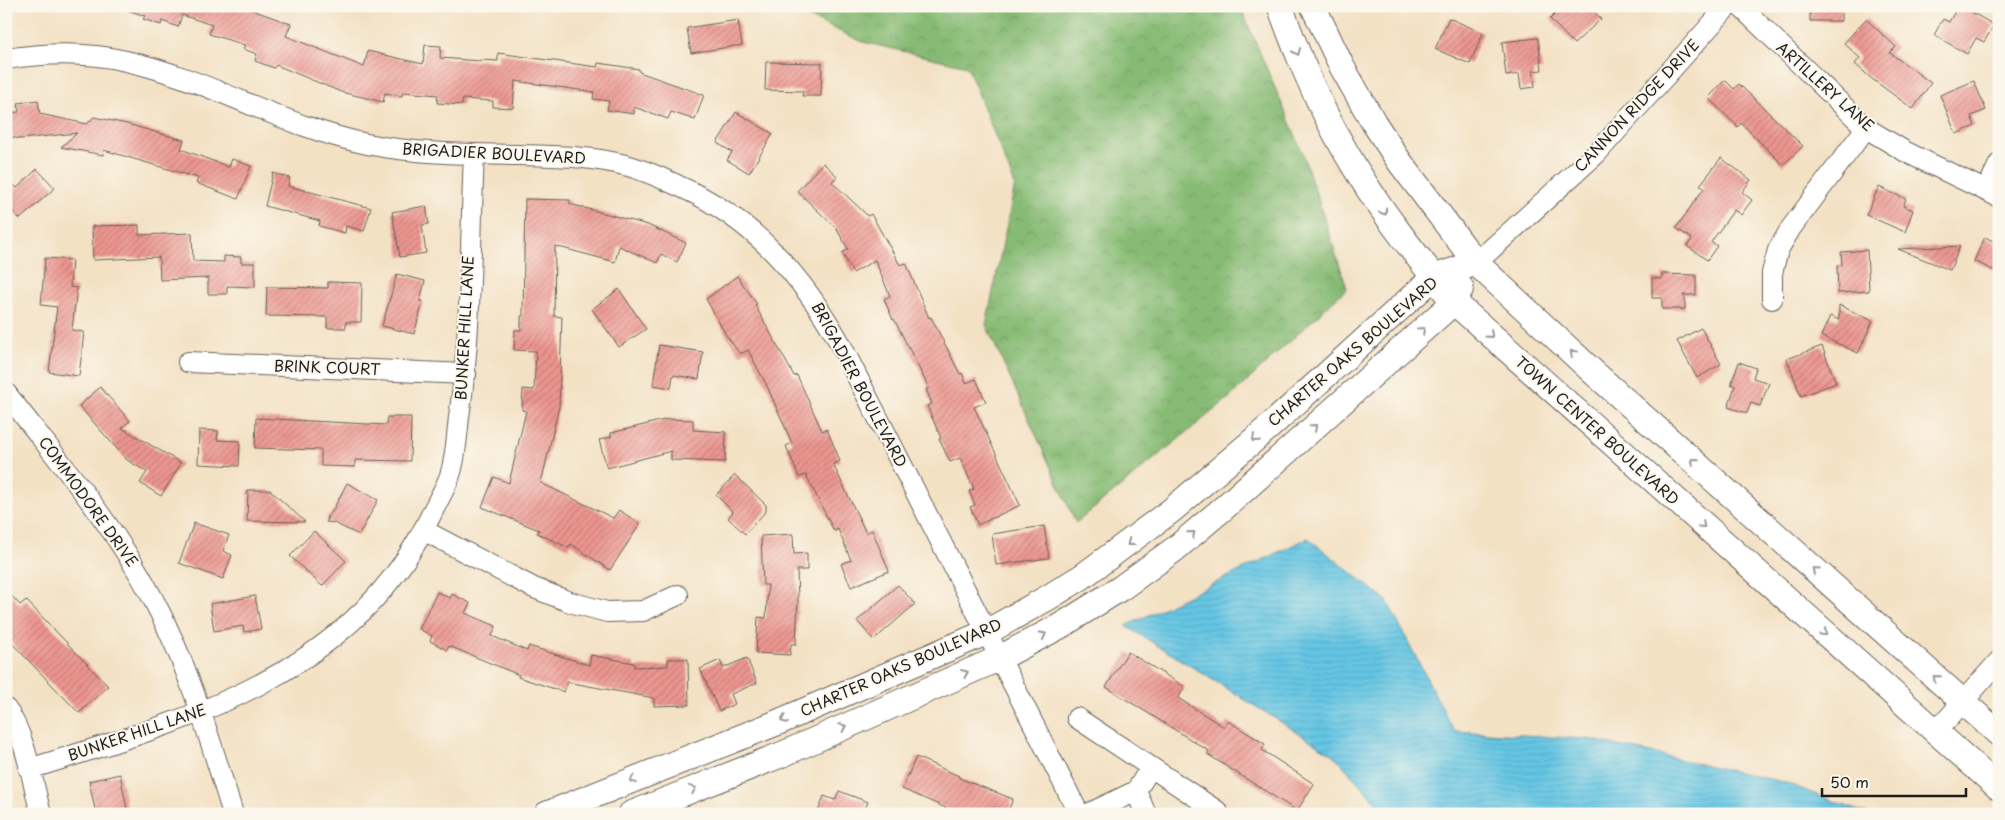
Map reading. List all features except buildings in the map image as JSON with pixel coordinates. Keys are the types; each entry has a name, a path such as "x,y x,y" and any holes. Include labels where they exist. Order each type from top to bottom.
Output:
{"street":[{"name":"TOWN CENTER BOULEVARD","path":"1280,6 1305,71 1331,125 1357,171 1386,215 1454,302 1999,788"},
{"path":"1313,6 1342,67 1379,131 1399,161 1476,263 1592,371 1999,734"},
{"name":"CANNON RIDGE DRIVE","path":"1476,263 1597,153 1728,6"},
{"name":"ARTILLERY LANE","path":"1740,6 1866,128 1906,152 1992,194"},
{"name":"BRIGADIER BOULEVARD","path":"6,59 47,54 77,55 125,61 166,72 304,126 366,144 414,151 569,156 626,165 682,187 724,210 760,238 792,271 821,309 840,343 1078,814"},
{"path":"1772,299 1772,273 1778,250 1791,228 1866,128"},
{"name":"BUNKER HILL LANE","path":"29,769 165,726 231,699 293,666 338,634 375,600 407,559 451,472 466,374 474,154"},
{"path":"1992,194 1999,164"},
{"name":"CHARTER OAKS BOULEVARD","path":"547,814 774,724 987,632 1083,576 1172,510 1269,426 1434,277 1476,263"},
{"name":"CHARTER OAKS BOULEVARD","path":"631,814 783,754 1000,658 1062,625 1121,588 1175,549 1226,506 1454,302 1476,263"},
{"name":"BRINK COURT","path":"188,362 466,374"},
{"name":"COMMODORE DRIVE","path":"6,393 106,522 152,596 189,677 233,814"},
{"path":"423,530 534,588 570,602 607,612 643,611 678,595"},
{"path":"1936,732 1999,661"},
{"path":"6,709 13,717 18,730 41,814"},
{"path":"1077,718 1217,810 1219,814"},
{"path":"1088,814 1136,791 1151,767"},
{"path":"1136,791 1146,814"}],"green space":[{"path":"785,6 1240,6 1302,151 1347,288 1230,397 1076,523 986,325 1015,185 967,66 863,42"}],"water":[{"path":"1308,538 1387,601 1454,731 1587,739 1783,782 1867,814 1386,814 1334,755 1126,626"}]}
